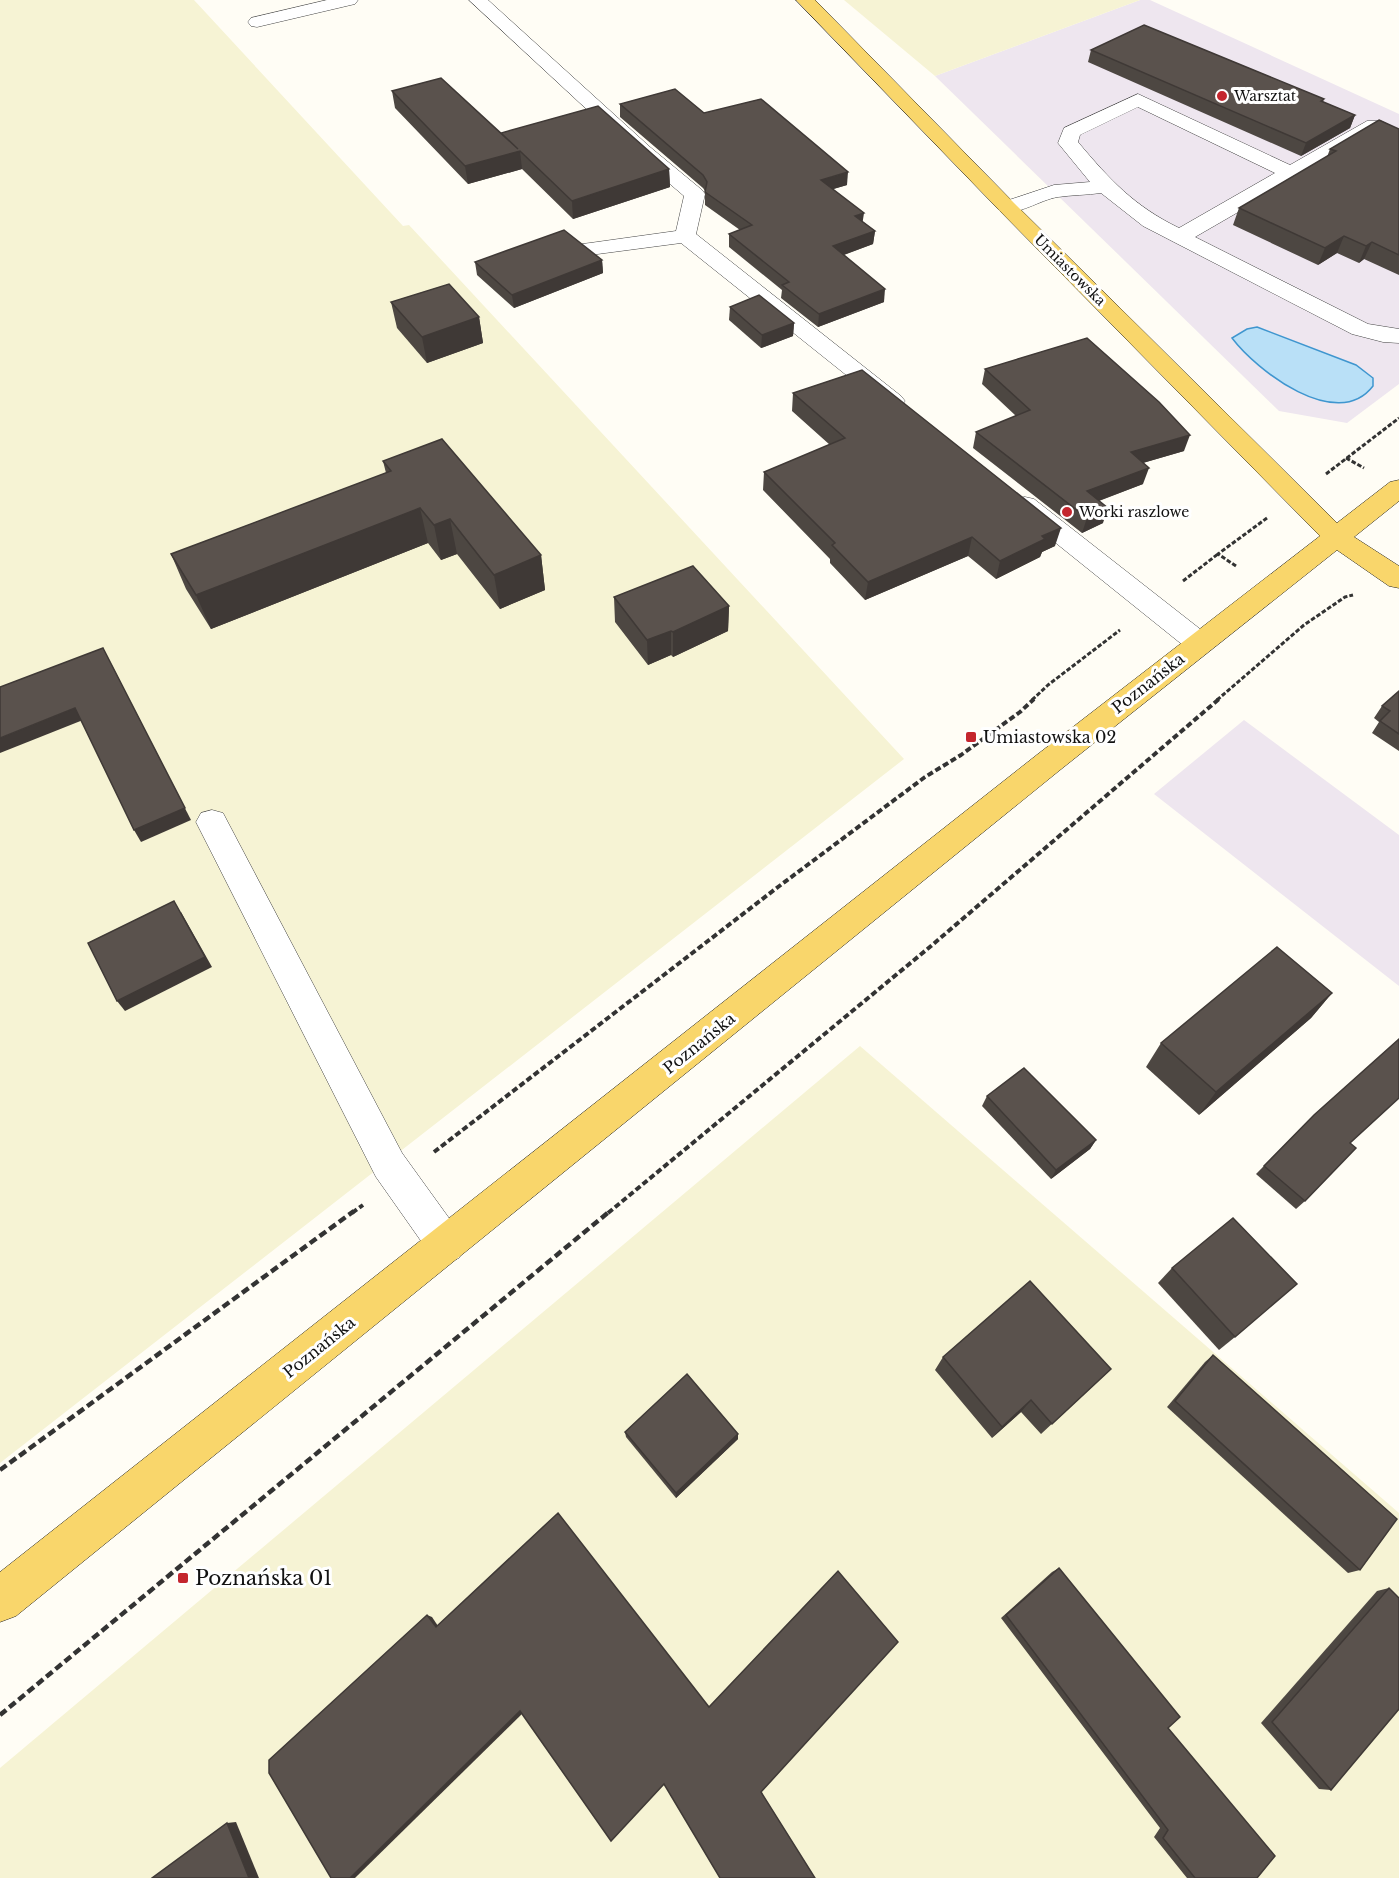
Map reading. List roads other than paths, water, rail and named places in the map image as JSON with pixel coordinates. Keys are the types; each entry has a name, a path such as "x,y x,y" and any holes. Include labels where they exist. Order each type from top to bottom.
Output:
{"main road":[{"name":"Umiastowska","path":"805,0 1007,207 1337,538 1399,579"},
{"name":"Poznańska","path":"0,1600 1199,643 1399,488"}],"street":[{"path":"257,22 349,0"},
{"path":"478,0 643,151 695,194 685,236"},
{"path":"1291,173 1138,100 1071,132 1068,143 1105,187 1150,222 1360,328 1383,335 1399,336"},
{"path":"1179,237 1374,125 1399,137"},
{"path":"1007,207 1054,191 1105,187"},
{"path":"590,249 685,236 909,413"},
{"path":"1011,494 1199,643"},
{"path":"212,822 389,1165 446,1245"}],"water":[{"path":"1257,327 1356,365 1373,378 1373,386 1358,399 1339,403 1319,400 1298,392 1259,366 1232,338 1247,329"}],"place":[{"name":"Warsztat","path":"1222,96"},
{"name":"Worki raszlowe","path":"1067,512"},
{"name":"Umiastowska 02","path":"971,737"},
{"name":"Poznańska 01","path":"183,1578"}]}
